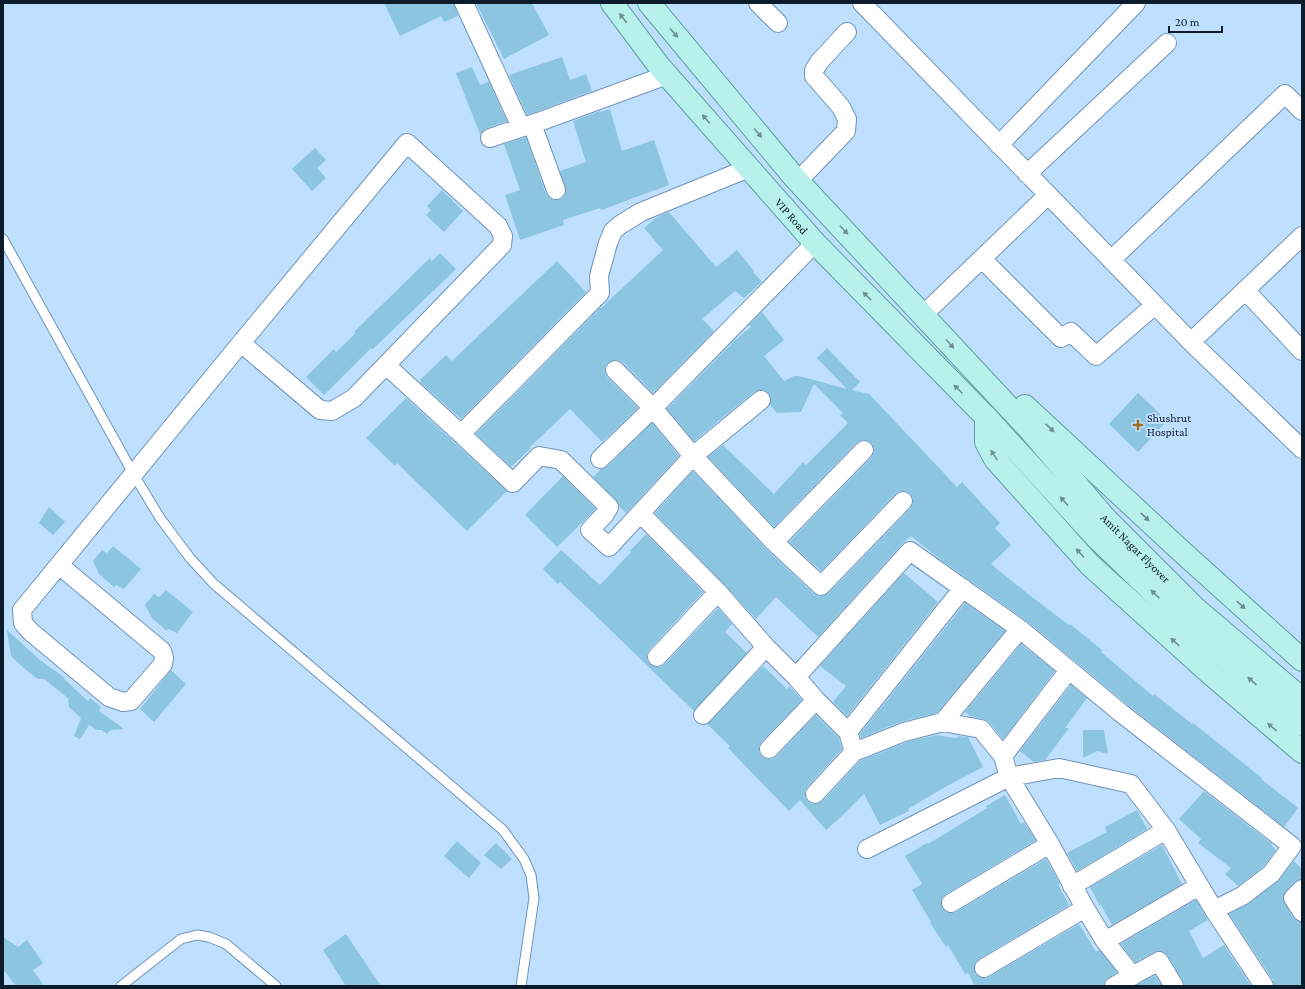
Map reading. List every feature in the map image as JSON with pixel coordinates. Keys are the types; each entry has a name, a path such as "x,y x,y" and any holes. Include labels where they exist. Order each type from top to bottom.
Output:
{"main road":[{"name":"VIP Road","path":"612,3 667,75 814,243 986,417"},
{"path":"652,4 798,181 924,315"},
{"name":"Amit Nagar Flyover","path":"924,315 1031,431 1105,518 1196,609 1302,699"},
{"path":"985,382 1016,397 1180,550 1302,660"},
{"path":"986,417 986,442 996,459 1090,565 1212,675 1302,752"},
{"name":"Amit Nagar Flyover","path":"986,417 1101,542 1181,619 1302,725"}],"street":[{"path":"464,3 527,125 556,190"},
{"path":"758,3 778,23"},
{"path":"862,3 1191,342 1302,448"},
{"path":"999,145 1136,3"},
{"path":"798,181 846,131 847,119 841,107 814,76 814,70 820,61 848,32"},
{"path":"1027,174 1167,43"},
{"path":"490,138 667,75"},
{"path":"1112,260 1285,94 1302,111"},
{"path":"59,565 162,651 164,658 163,664 131,701 123,702 109,697 31,632 23,623 22,610 241,343 408,143 498,226 503,236 502,245 354,398 332,411 320,410 241,343"},
{"path":"461,434 600,293 599,276 608,243 613,231 641,212 749,168"},
{"path":"924,315 1048,195"},
{"path":"1191,342 1302,236"},
{"path":"600,459 653,408 814,243"},
{"path":"982,258 1061,338 1071,332 1096,356 1155,305"},
{"path":"1245,290 1302,351"},
{"path":"386,365 512,483 539,456 560,460 609,507 605,514 590,530 609,547 693,456 761,400"},
{"path":"615,370 653,408 693,456 774,542 821,586 903,501"},
{"path":"774,542 864,450"},
{"path":"641,514 718,592 766,648 796,677 816,700 848,732 854,752"},
{"path":"796,677 910,551 1020,629 1069,670 1292,846 1270,874 1242,896 1214,910"},
{"path":"848,732 963,588"},
{"path":"657,657 718,592"},
{"path":"943,722 1020,629"},
{"path":"703,715 766,648"},
{"path":"1003,756 1069,670"},
{"path":"769,749 816,700"},
{"path":"815,794 854,752 904,732 943,722 981,729 1003,756 1009,777 1050,844 1072,886 1105,941 1133,976"},
{"path":"867,849 1009,777 1059,768 1132,784 1166,830 1214,910 1264,986"},
{"path":"1072,886 1166,830"},
{"path":"951,903 1050,844"},
{"path":"1105,941 1199,886"},
{"path":"1302,889 1293,898 1302,912"},
{"path":"984,968 1085,908"},
{"path":"1114,986 1159,961 1174,986"}],"lane":[{"path":"3,239 134,475 160,518 190,558 214,584 503,830 524,859 531,875 534,898 521,986"},
{"path":"121,986 181,939 197,935 209,937 226,944 276,986"}],"building":[{"path":"384,3 454,3 458,16 444,22 441,16 400,36"},
{"path":"476,3 532,3 549,35 504,59"},
{"path":"562,57 570,80 586,74 592,91 527,115 509,75"},
{"path":"472,67 480,85 489,82 507,121 487,128 480,134 456,73"},
{"path":"610,109 622,151 654,140 669,185 601,210 600,208 563,220 564,225 520,240 505,195 520,190 504,144 526,137 546,194 549,198 559,200 564,197 566,191 560,171 586,162 573,121"},
{"path":"315,148 326,160 317,168 326,178 312,191 292,169"},
{"path":"442,190 463,211 444,232 426,215 431,210 427,206"},
{"path":"669,212 716,267 737,250 762,282 744,298 735,291 702,319 714,331 653,393 622,362 613,360 607,363 605,373 607,377 638,408 602,442 570,409 511,467 476,434 601,307 663,250 644,228 657,217"},
{"path":"440,253 456,269 372,350 371,348 324,395 306,377 334,349 336,352 356,333 354,332 430,258 432,261"},
{"path":"557,261 586,292 461,419 421,383 420,380 446,355 452,361"},
{"path":"762,312 784,340 764,356 784,381 794,376 799,376 847,389 817,358 827,348 860,382 852,390 869,394 957,487 962,482 1000,523 995,528 1011,545 991,564 1102,650 1101,652 1153,696 1154,694 1192,724 1193,723 1298,808 1284,827 1128,705 1027,621 941,560 911,536 902,544 818,637 776,597 756,619 655,513 693,471 767,550 814,594 819,596 824,596 829,593 911,508 913,503 913,498 910,493 900,491 896,493 821,571 789,542 872,457 874,447 872,443 866,440 861,440 856,443 774,527 708,457 723,445 774,494 803,462 806,465 848,423 840,415 843,413 814,384 801,412 777,413 770,405 771,399 769,394 765,390 759,390 754,392 694,441 667,409 736,339 751,327 749,325"},
{"path":"1138,393 1167,421 1138,452 1109,424"},
{"path":"406,398 507,491 467,531 397,463 395,466 366,438"},
{"path":"652,423 679,456 626,513 619,506 616,500 593,477 601,469 607,467"},
{"path":"563,476 596,509 557,547 525,515"},
{"path":"49,507 65,522 53,535 39,523"},
{"path":"646,534 703,592 649,650 647,660 650,664 655,667 660,667 665,664 718,608 732,624 725,632 747,653 694,711 593,613 560,582 558,584 543,569 561,550 600,585"},
{"path":"113,546 141,569 124,589 116,585 114,587 99,574 93,561 102,550 107,553"},
{"path":"904,573 938,602 847,716 833,702 846,686 820,666"},
{"path":"166,590 193,612 177,633 168,629 167,631 152,618 145,605 154,594 159,597"},
{"path":"965,603 1005,631 937,713 900,722 861,738 860,734"},
{"path":"7,630 40,660 65,678 63,678 88,701 90,698 101,707 99,711 124,729 111,730 107,734 102,730 97,730 89,725 80,739 74,736 81,718 69,707 68,698 44,679 38,679 27,671 11,656"},
{"path":"1021,644 1055,671 1003,739 989,722 970,716 965,712"},
{"path":"763,666 787,689 789,686 802,700 761,742 759,752 762,757 772,759 776,757 816,715 839,738 842,749 805,791 805,797 808,802 812,804 818,804 823,801 860,761 907,742 936,735 955,738 960,736 968,737 983,767 908,809 909,811 880,825 864,794 826,830 800,800 789,811 728,748 730,746 707,724"},
{"path":"171,670 186,684 154,722 140,709"},
{"path":"1071,685 1087,698 1065,728 1069,728 1045,760 1034,762 1020,751"},
{"path":"1083,730 1104,730 1108,754 1097,751 1083,758"},
{"path":"1204,791 1272,844 1271,845 1276,850 1263,867 1238,886 1225,874 1231,868 1198,843 1201,839 1179,819"},
{"path":"1005,795 1021,824 1024,822 1036,840 946,894 942,898 942,908 946,912 956,912 1046,859 1060,884 1058,884 1069,905 979,959 975,963 975,973 979,977 989,977 1079,924 1096,952 1099,950 1117,972 1105,980 1104,986 975,986 968,973 965,974 948,945 946,947 930,923 931,922 912,890 922,884 905,856 927,843 928,844 987,808 986,806"},
{"path":"1137,810 1147,829 1077,871 1067,853 1107,832 1105,827"},
{"path":"457,841 481,863 469,878 444,856"},
{"path":"496,843 512,859 501,869 484,855"},
{"path":"1162,845 1182,884 1112,925 1090,887"},
{"path":"1294,861 1302,869 1302,879 1295,881 1286,891 1283,899 1293,918 1302,922 1302,986 1274,986 1273,980 1229,914 1248,904 1277,882"},
{"path":"1196,900 1208,920 1189,931 1203,958 1224,945 1251,986 1184,986 1183,981 1164,952 1154,952 1135,962 1121,944"},
{"path":"346,934 381,986 346,986 323,950"},
{"path":"3,937 18,947 27,940 43,963 33,970 44,986 16,986 3,969"},
{"path":"1155,975 1162,986 1136,986 1139,984"}],"place":[{"name":"Shushrut Hospital","path":"1138,425"}]}
